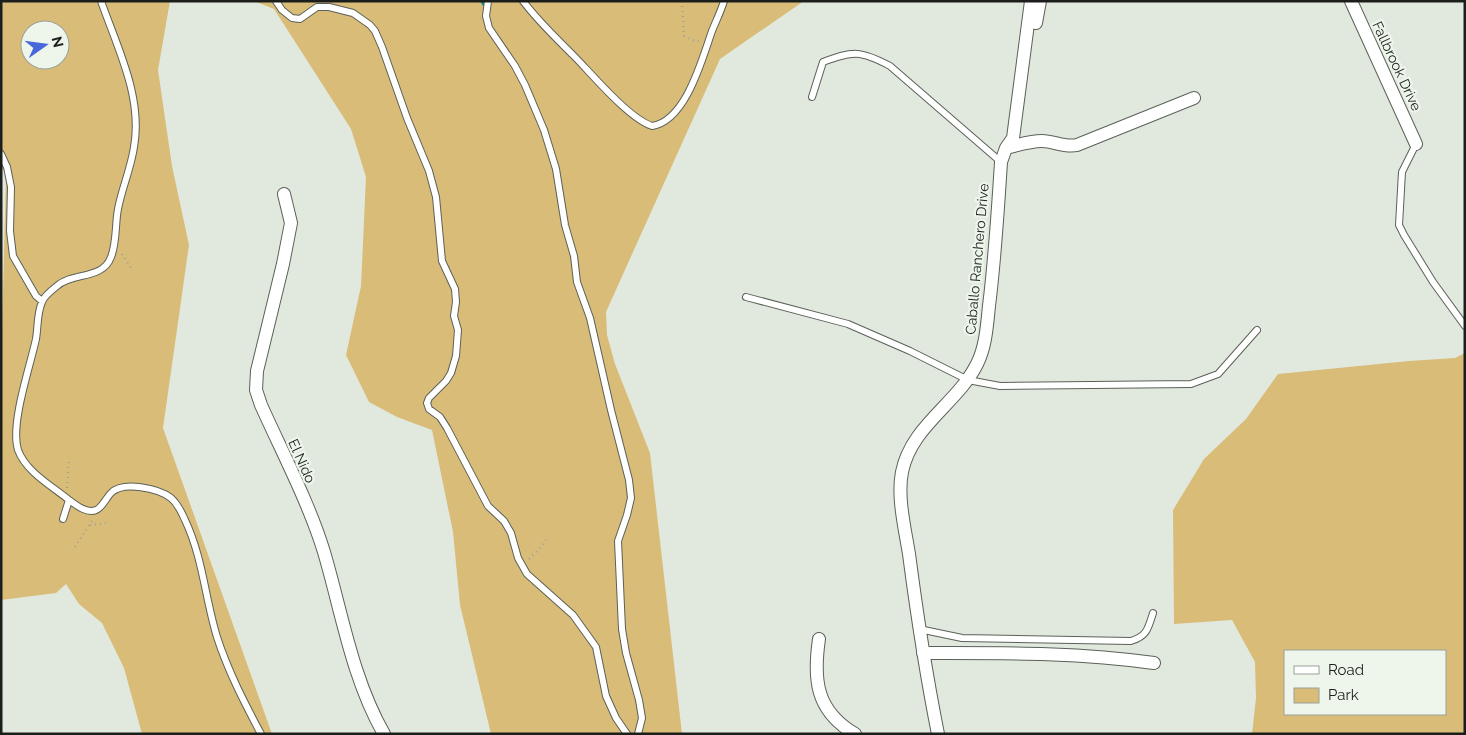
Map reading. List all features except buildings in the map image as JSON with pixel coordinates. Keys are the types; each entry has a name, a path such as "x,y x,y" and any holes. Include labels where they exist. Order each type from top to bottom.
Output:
{"street":[{"name":"Caballo Ranchero Drive","path":"938,734 919,629 902,501 902,472 912,445 931,419 953,398 968,380 981,356 987,328 1001,162 1010,143 1031,1"},
{"path":"1040,1 1010,143 1041,141 1069,147 1194,98"},
{"name":"Fallbrook Drive","path":"1351,1 1416,144"},
{"name":"El Nido","path":"284,194 291,223 257,371 256,390 324,551 357,672 366,698 384,734"},
{"path":"819,639 816,669 820,696 826,709 834,719 855,734"},
{"path":"923,653 1035,653 1124,658 1154,662"}],"lane":[{"path":"101,1 129,80 135,107 136,129 134,147 117,211 113,250 108,264 93,273 66,280 42,300 36,337 22,393 16,436 18,450 24,461 40,478 81,508 90,511 99,509 112,492 122,487 134,486 162,493 171,498 179,508 198,552 217,635 226,660 240,695 261,734"},
{"path":"276,1 282,10 292,18 300,18 317,7 329,7 353,13 370,24 382,47 431,178 436,197 442,261 455,289 454,316 458,330 454,365 446,381 428,398 426,403 429,409 440,418 447,428 488,506 504,521 521,565 527,574 573,614 596,647 606,696 616,718 627,734"},
{"path":"488,1 486,16 489,28 515,66 544,130 556,169 565,225 574,256 577,282 586,304 596,340 629,480 631,498 618,541 622,629 642,718 638,734"},
{"path":"523,1 545,28 591,74 632,113 646,124 652,126 666,121 684,100 699,69 724,1"},
{"path":"812,97 823,62 849,52 873,56 890,66 1001,162"},
{"path":"1416,144 1402,172 1399,225 1433,282 1465,326"},
{"path":"1,154 7,167 11,187 10,230 13,256 36,296 42,300"},
{"path":"746,297 848,324 910,351 968,380 1000,386 1191,384 1218,374 1257,330"},
{"path":"62,519 69,500"},
{"path":"919,629 962,638 1131,640 1139,638 1146,633 1153,614"}],"path":[{"path":"682,1 684,36 692,40 708,42"},
{"path":"113,250 124,255 131,268"},
{"path":"69,458 66,478 69,500"},
{"path":"75,547 90,525 95,511"},
{"path":"90,525 107,523"},
{"path":"521,565 539,550 548,536"}],"green space":[{"path":"1,1 170,1 158,70 172,166 189,245 163,428 272,734 142,734 124,668 102,623 79,604 66,584 56,593 1,600 1,369 6,175 1,166"},
{"path":"254,1 804,1 720,59 606,312 607,335 615,364 650,453 682,734 491,734 460,605 453,532 432,430 397,417 369,402 346,355 361,286 366,177 351,129 274,9"},
{"path":"1465,353 1465,734 1252,734 1256,698 1255,662 1232,620 1174,624 1173,510 1204,459 1246,419 1278,374 1455,358"}]}
